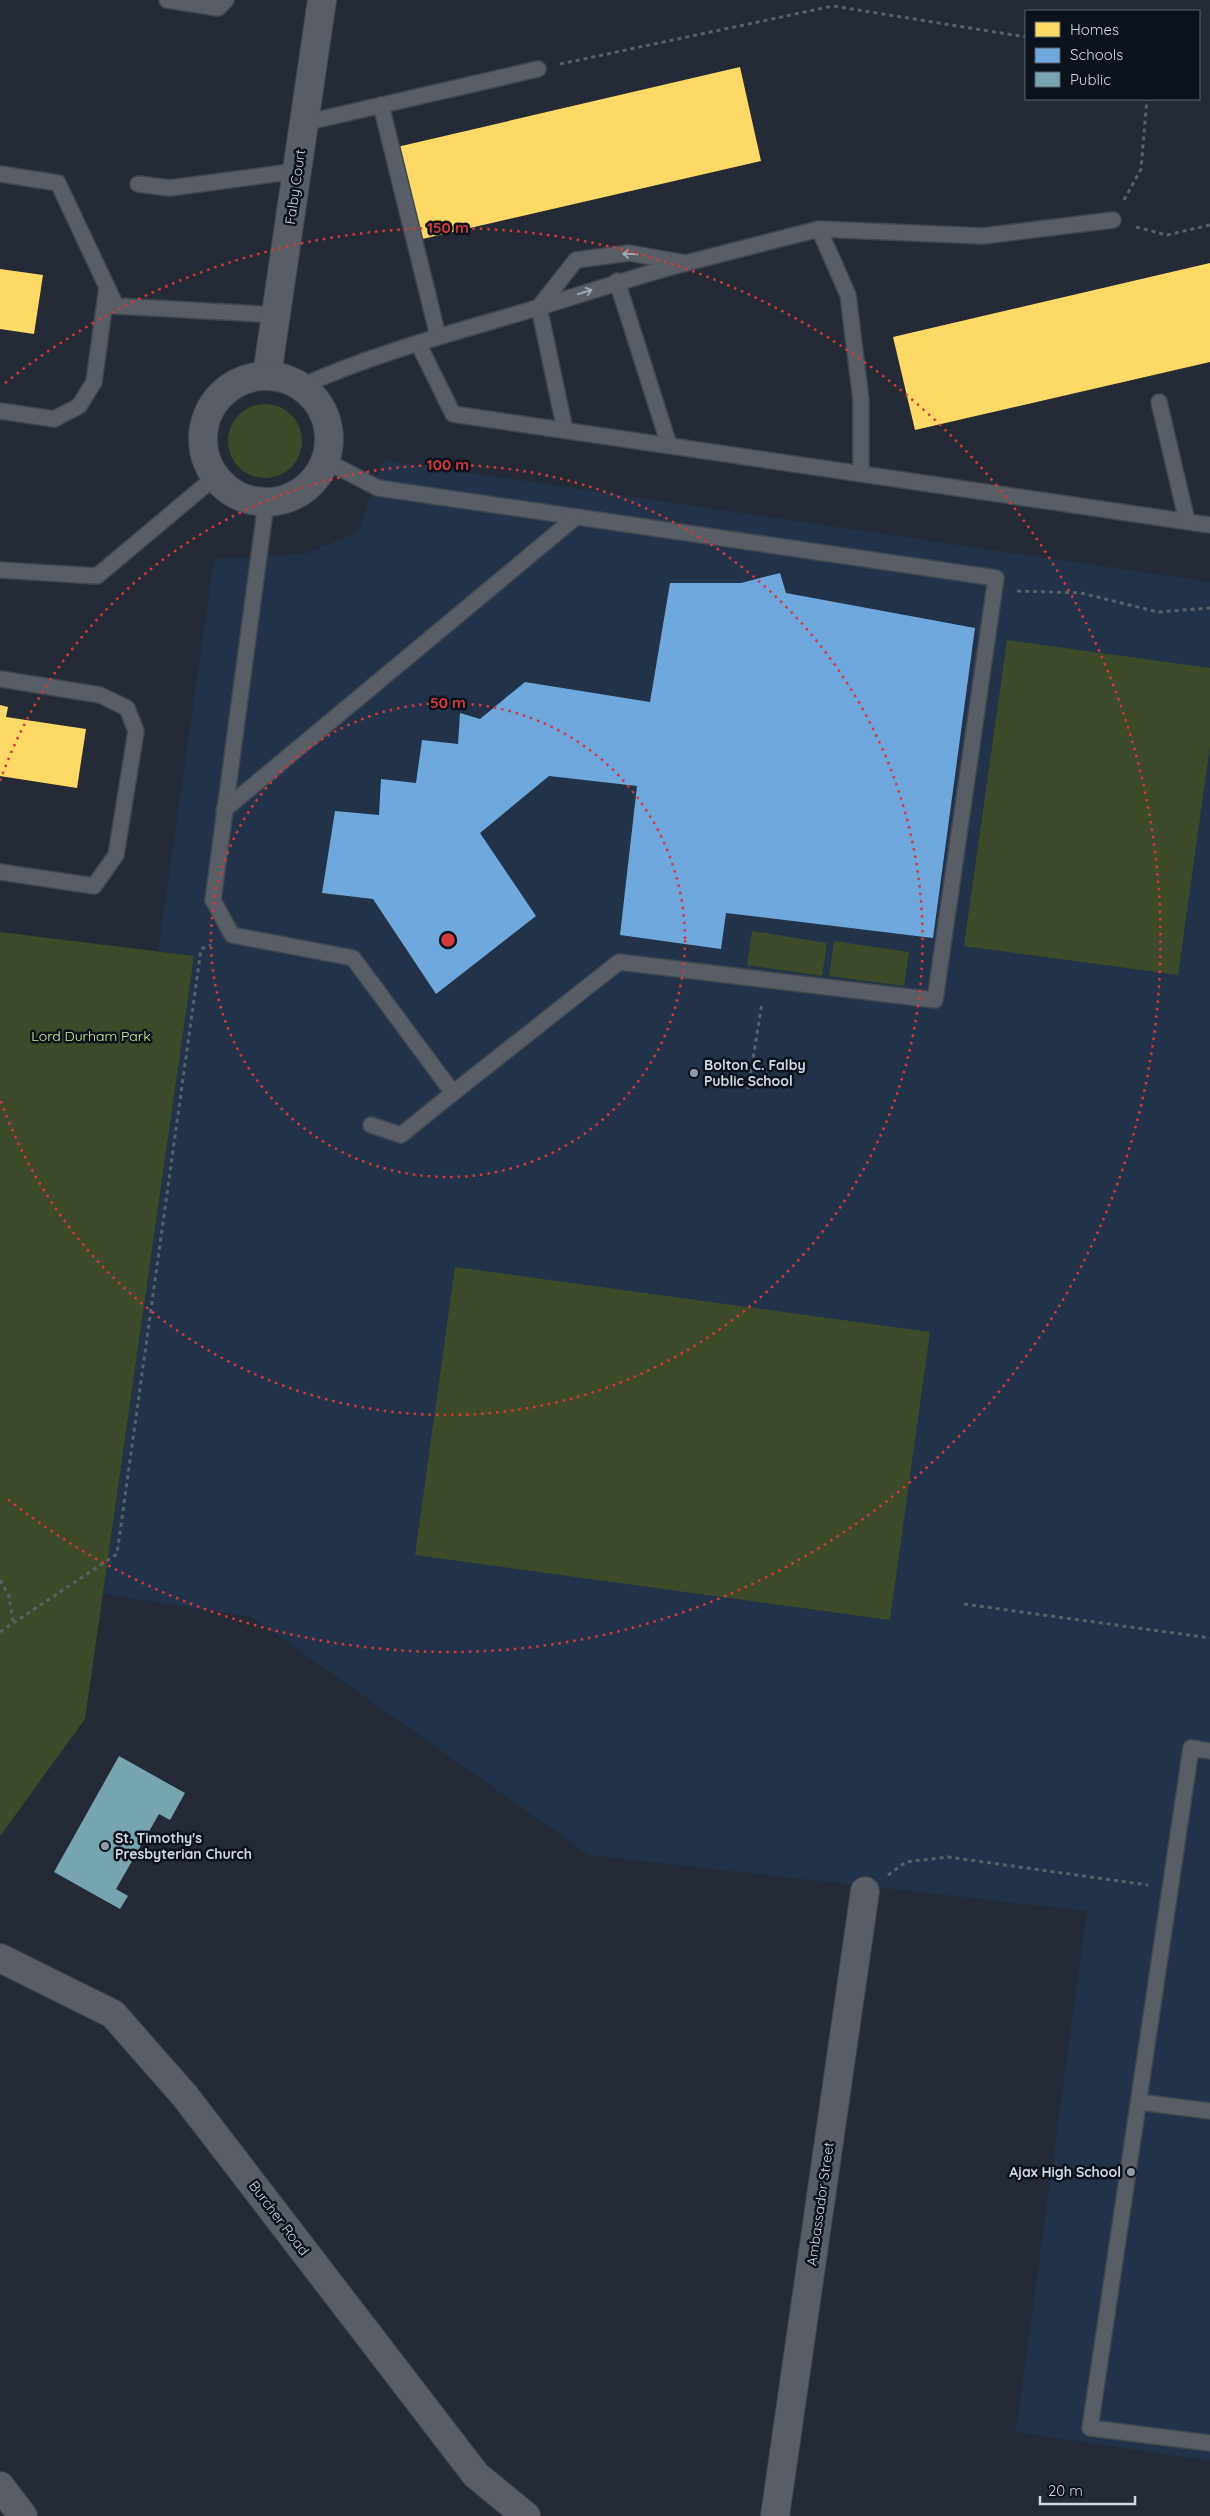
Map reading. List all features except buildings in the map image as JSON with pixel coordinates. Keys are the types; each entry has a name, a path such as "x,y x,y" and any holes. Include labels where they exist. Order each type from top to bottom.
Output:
{"street":[{"name":"Falby Court","path":"267,375 322,0"},
{"path":"267,375 283,377 302,386 317,401 326,419 330,440 326,461 316,478 303,491 285,500 266,503 231,494 209,470 202,449 202,428 209,408 223,391 241,380 267,375"},
{"name":"Ambassador Street","path":"775,2516 865,1891"},
{"name":"Burcher Road","path":"0,1958 113,2014 185,2096 476,2475 526,2516"},
{"path":"0,2486 23,2516"}],"lane":[{"path":"167,0 218,8 226,0"},
{"path":"304,123 538,69"},
{"path":"381,106 438,336"},
{"path":"138,184 170,188 297,171"},
{"path":"0,174 58,183 116,306 277,315"},
{"path":"302,386 344,367 438,336 539,307 616,281 819,228 983,236 1113,220"},
{"path":"819,228 848,295 862,400 861,474"},
{"path":"539,307 576,260 629,253 686,263"},
{"path":"616,281 669,445"},
{"path":"0,411 54,418 79,406 94,382 107,287"},
{"path":"539,307 565,430"},
{"path":"418,343 453,414 1210,525"},
{"path":"1159,402 1187,522"},
{"path":"326,461 378,488 996,578 936,1000 619,962 401,1134 371,1125"},
{"path":"0,570 96,576 215,477"},
{"path":"266,503 213,900 232,935 353,958 453,1093"},
{"path":"224,810 576,517"},
{"path":"0,679 100,695 128,708 136,731 116,855 94,886 0,872"},
{"path":"1210,1751 1192,1748 1090,2428 1210,2443"},
{"path":"1139,2102 1210,2111"}],"path":[{"path":"538,69 833,6 1025,37"},
{"path":"1147,100 1141,169 1113,220 1167,235 1210,225"},
{"path":"994,590 1081,593 1158,612 1210,608"},
{"path":"0,1632 117,1554 201,949 232,935"},
{"path":"748,1089 765,980"},
{"path":"0,1580 9,1596 13,1624"},
{"path":"964,1604 1210,1638"},
{"path":"865,1891 906,1862 948,1857 1171,1888"}],"shaded area":[{"name":"Bolton C. Falby Public School","path":"383,460 1210,582 1210,2461 1016,2432 1087,1911 589,1855 252,1617 103,1594 194,956 158,951 214,559 305,554 358,532"}],"green space":[{"path":"258,404 272,404 286,410 296,420 302,434 302,448 296,462 286,472 272,478 258,478 244,472 234,462 228,448 228,434 234,420 244,410"},
{"path":"1007,640 1210,668 1210,746 1178,975 964,946"},
{"path":"752,931 827,943 822,976 747,965"},
{"name":"Lord Durham Park","path":"0,932 194,956 85,1719 0,1836"},
{"path":"834,941 909,952 904,986 829,976"},
{"path":"455,1267 930,1332 890,1620 415,1555"}],"place":[{"name":"Bolton C. Falby Public School","path":"694,1073"},
{"name":"St. Timothy's Presbyterian Church","path":"105,1846"},
{"name":"Ajax High School","path":"1131,2172"}]}
